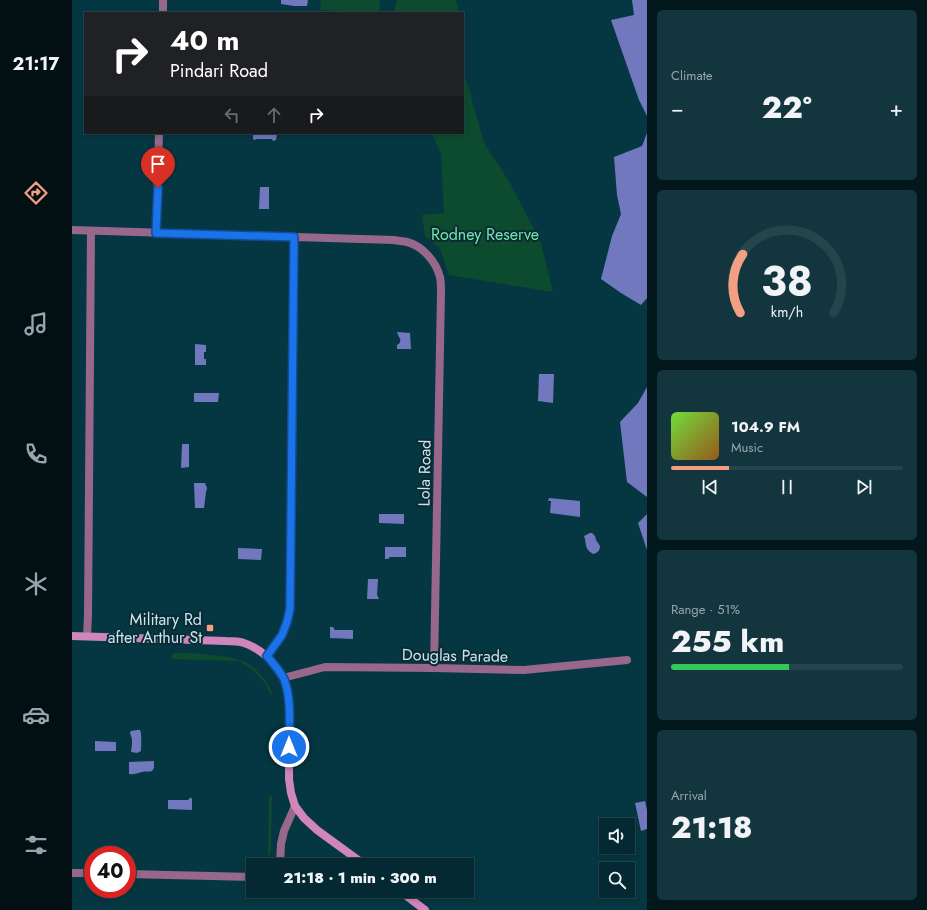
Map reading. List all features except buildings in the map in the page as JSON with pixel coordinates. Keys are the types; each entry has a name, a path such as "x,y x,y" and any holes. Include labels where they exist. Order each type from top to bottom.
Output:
{"street":[{"path":"163,12 164,0"},
{"path":"156,233 159,134"},
{"path":"72,230 294,237 290,609 282,635 267,656"},
{"path":"87,636 91,230"},
{"name":"Lola Road","path":"294,237 394,240 408,242 426,253 437,269 440,278 441,293 434,668"},
{"path":"72,636 226,641 244,643 267,656 283,678 287,691 289,703 289,779 295,806 304,818 317,830 355,858"},
{"name":"Douglas Parade","path":"283,678 325,667 524,670 627,660"},
{"path":"280,858 284,831 295,806"},
{"path":"72,873 84,873"},
{"path":"136,874 246,877"},
{"path":"409,898 425,910"}],"green space":[{"path":"321,0 380,0 379,12 320,10"},
{"path":"397,0 456,0 459,12 394,12"},
{"name":"Rodney Reserve","path":"464,72 484,143 510,183 541,243 553,292 449,275 440,249 425,236 422,215 444,213 441,153 432,134 464,134"},
{"path":"174,653 197,653 240,660 255,669 261,675 272,693 270,694 258,674 239,661 173,659 172,656"},
{"path":"269,796 272,796 271,848 268,857"}],"water":[{"path":"281,0 308,0 307,6 294,6 281,4"},
{"path":"632,0 647,0 647,116 639,100 611,20 634,15"},
{"path":"647,133 647,298 641,305 601,279 612,236 621,214 617,195 614,157 642,146"},
{"path":"253,134 277,134 276,140 273,141 272,139 253,139"},
{"path":"260,187 269,187 269,209 259,209"},
{"path":"397,332 410,333 411,349 397,349 397,345 400,340"},
{"path":"195,344 206,345 204,359 206,359 206,365 195,365"},
{"path":"539,374 554,374 553,403 538,401"},
{"path":"647,387 647,497 627,482 620,422 638,403"},
{"path":"194,393 219,393 218,402 194,402"},
{"path":"182,444 189,444 189,467 181,468"},
{"path":"194,483 205,483 207,488 204,508 195,508"},
{"path":"549,498 580,501 580,517 550,513 551,501 548,501"},
{"path":"379,514 404,514 404,524 379,523"},
{"path":"647,514 647,550 638,523"},
{"path":"590,533 595,536 600,546 600,549 593,554 587,548 584,536"},
{"path":"385,547 406,547 406,557 390,557 385,559"},
{"path":"238,548 262,549 261,560 238,559"},
{"path":"368,579 378,579 377,595 379,599 367,599"},
{"path":"330,627 333,627 335,630 353,630 353,639 330,638"},
{"path":"140,730 141,734 141,751 137,753 131,752 132,739 130,733 131,731"},
{"path":"95,741 116,742 116,751 95,751"},
{"path":"154,761 154,768 152,771 129,774 129,762"},
{"path":"192,798 192,810 168,809 168,800 188,800"},
{"path":"645,801 647,810 647,829 641,831 635,803"}],"place":[{"name":"Military Rd after Arthur St","path":"210,628"}],"route":[{"path":"158,188 156,233 294,237 290,609 282,635 267,656 283,678 287,691 289,703 289,747"}]}
